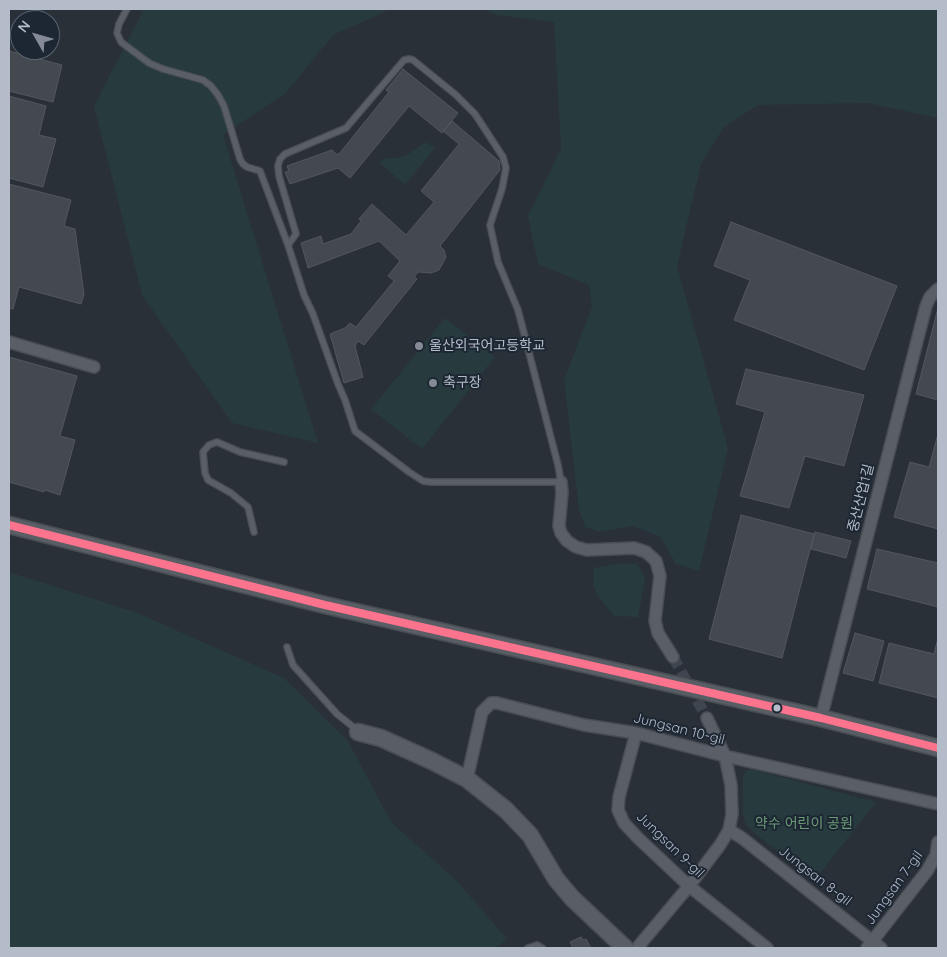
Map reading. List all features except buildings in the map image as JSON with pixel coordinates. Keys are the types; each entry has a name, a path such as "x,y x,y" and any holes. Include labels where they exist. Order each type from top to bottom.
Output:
{"street":[{"name":"중산산업1길","path":"821,718 926,306 930,297 938,289"},
{"path":"9,342 94,367"},
{"path":"561,482 559,526 561,533 567,541 576,547 587,550 634,548 646,552 656,561 660,576 655,621 658,633 673,657"},
{"path":"9,525 325,605 821,718 938,748"},
{"name":"Jungsan 10-gil","path":"467,779 482,712 491,703 497,703 584,724 636,732 725,756 938,804"},
{"path":"637,948 689,886 729,830 732,814 731,785 725,756 707,718"},
{"path":"358,732 389,742 467,779 506,810 530,835 556,880 572,898 625,948"},
{"name":"Jungsan 9-gil","path":"636,732 618,810 624,823 689,886 767,948"},
{"name":"Jungsan 8-gil","path":"729,830 742,838 874,946"},
{"name":"Jungsan 7-gil","path":"874,946 927,870 936,855 938,842"}],"lane":[{"path":"127,9 119,24 117,33 121,42 149,62 163,69 203,80 211,86 224,106 240,159 247,167 260,171 288,245 304,295 346,400 355,431 416,478 423,481 561,482 518,310 498,262 490,225 502,189 506,168 503,157 475,114 456,95 409,58 404,60 346,128 285,154 280,159 278,166 279,176 296,234 288,245"},
{"path":"254,532 248,507 231,493 208,480 205,473 204,452 209,445 217,442 240,452 284,462"},
{"path":"287,647 293,665 337,714 358,732"},
{"path":"528,948 536,945 542,948"}],"green space":[{"path":"140,9 391,9 333,35 286,93 223,135 318,443 232,423 142,295 94,106 142,13"},
{"path":"483,9 938,9 938,118 868,103 758,105 724,127 701,164 677,266 728,448 699,571 675,563 661,537 633,526 599,532 585,527 579,510 564,380 592,307 589,285 538,264 528,216 561,149 554,22 497,15"},
{"path":"426,142 435,148 405,185 380,163 385,158 407,155"},
{"name":"축구장","path":"445,318 495,357 422,449 371,409"},
{"path":"614,564 637,564 642,571 645,580 638,617 614,616 597,595 593,584 594,568"},
{"path":"9,572 135,612 284,678 348,741 391,822 457,881 507,939 496,948 9,948"},
{"name":"약수 어린이 공원","path":"750,769 876,802 814,881 746,825 743,815 743,775"}],"tunnel":[{"path":"673,657 707,718"}],"transit line":[{"path":"9,525 325,605 821,718 938,748"}],"place":[{"name":"울산외국어고등학교","path":"419,346"},
{"name":"축구장","path":"433,383"}]}
